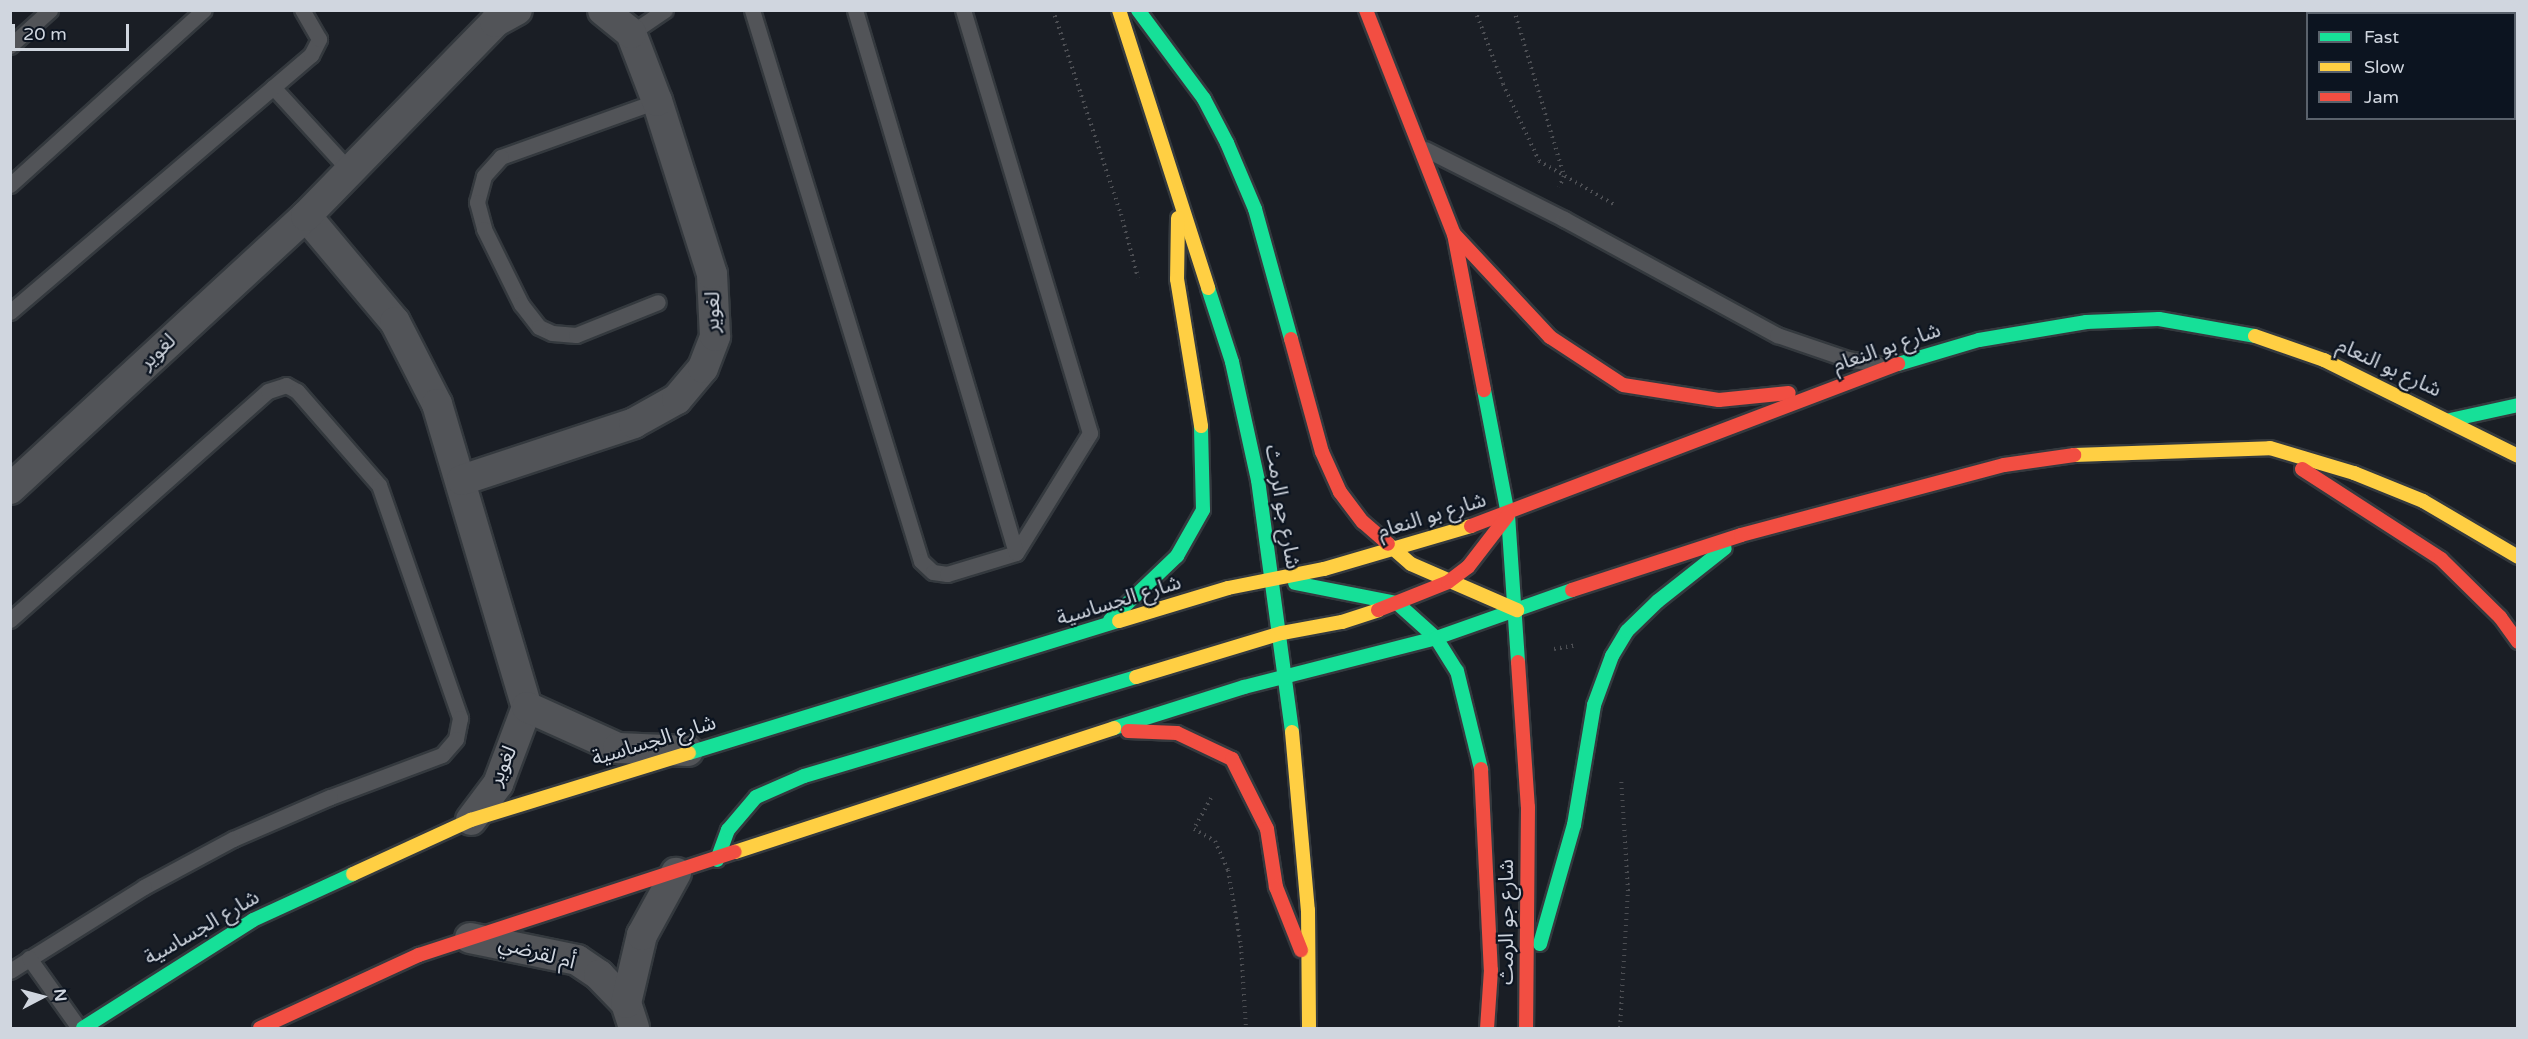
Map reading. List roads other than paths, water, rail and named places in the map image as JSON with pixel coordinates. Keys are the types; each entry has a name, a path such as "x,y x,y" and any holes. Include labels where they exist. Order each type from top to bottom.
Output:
{"main road":[{"name":"شارع جو الرمث","path":"1119,10 1232,362 1258,480 1287,674 1308,910 1309,1029"},
{"path":"1138,10 1204,99 1227,143 1255,210 1276,277 1322,452 1340,492 1363,522 1393,550 1448,582 1517,610"},
{"name":"شارع جو الرمث","path":"1366,10 1417,145 1454,234 1508,515 1517,610 1528,807 1526,1029"},
{"path":"1100,629 1178,556 1203,510 1203,438 1177,279 1175,245 1182,205"},
{"path":"1454,234 1550,337 1623,385 1719,400 1835,388"},
{"name":"شارع بو النعام","path":"1273,582 1393,550 1508,515 1577,484 1893,366 1980,340 2086,322 2159,319 2255,336 2324,360 2450,420 2517,456"},
{"path":"2450,420 2517,405"},
{"path":"2270,448 2441,559 2500,617 2517,642"},
{"path":"260,1029 419,955 717,860 1106,731 1287,674 1436,638 1593,582 1741,535 2004,465 2099,451 2270,448 2354,473 2423,501 2517,557"},
{"path":"717,860 728,830 756,797 804,776 1282,633 1342,622 1397,603 1448,582 1480,555 1508,515"},
{"path":"1528,999 1547,914 1574,825 1594,705 1612,656 1627,631 1658,601 1741,535"},
{"path":"1273,582 1316,585 1397,603 1436,638 1457,671 1480,758 1491,970 1487,1029"},
{"name":"شارع الجساسية","path":"81,1029 253,920 471,820 1228,588 1273,582"},
{"path":"1106,731 1177,733 1232,759 1267,829 1276,887 1309,970"}],"street":[{"name":"لغوير","path":"10,489 306,216 495,22 517,10"},
{"name":"لغوير","path":"462,480 634,423 677,399 703,368 715,336 712,274 657,101 631,33 603,10"},
{"path":"306,216 395,322 437,404 462,480 527,707 618,748 691,751"},
{"name":"لغوير","path":"471,820 498,784 527,707"},
{"name":"أم لقرضي","path":"630,1016 642,935 676,873"},
{"name":"أم لقرضي","path":"470,938 577,960 599,975 630,1016"}],"lane":[{"path":"10,46 50,10"},
{"path":"10,185 204,10"},
{"path":"10,312 316,48 316,30 302,10"},
{"path":"631,33 665,10"},
{"path":"752,10 921,561 933,572 947,574 1016,553 1090,433 1089,421 963,10"},
{"path":"855,10 1016,553"},
{"path":"273,87 349,170"},
{"path":"657,101 501,157 484,176 477,202 484,229 521,304 539,327 552,333 576,335 658,302"},
{"path":"1417,145 1564,219 1777,335 1847,359 1893,366"},
{"path":"10,620 268,391 286,385 297,391 379,485 460,718 456,739 442,755 330,797 233,840 144,886 10,971"},
{"path":"29,957 81,1029"}]}
